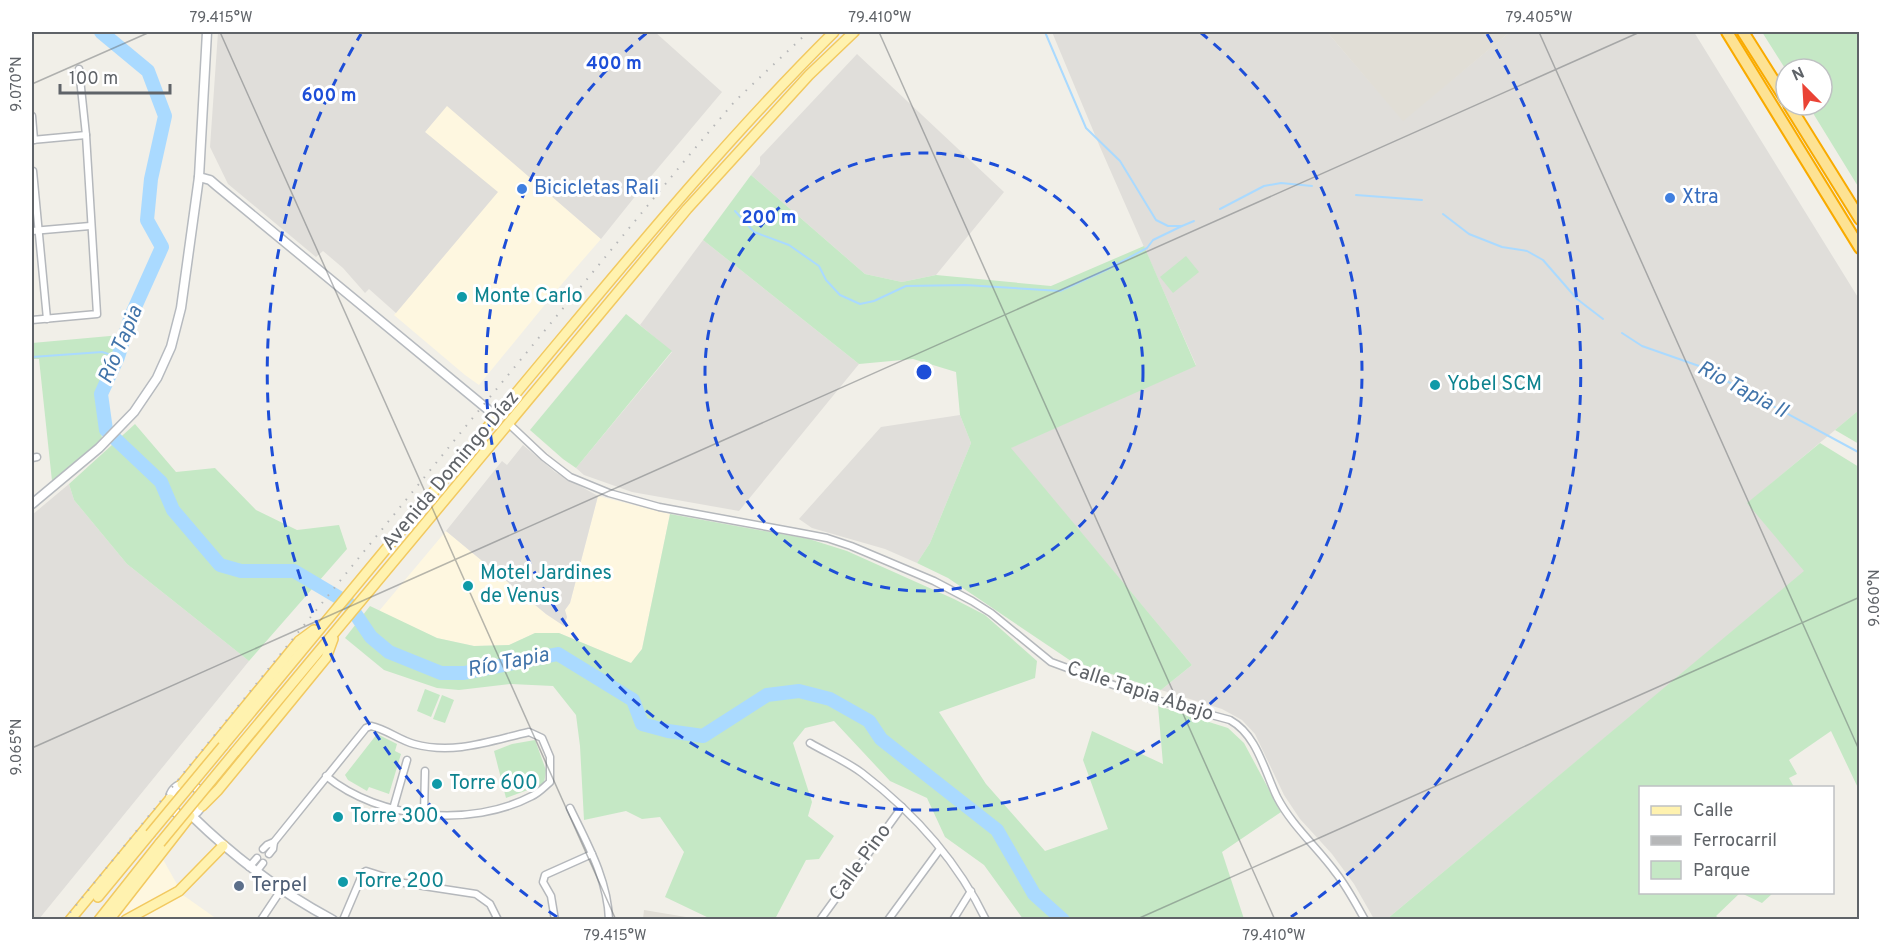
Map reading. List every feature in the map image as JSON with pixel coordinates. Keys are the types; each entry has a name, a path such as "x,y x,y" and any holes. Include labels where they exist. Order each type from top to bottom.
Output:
{"highway":[{"path":"1727,32 1860,248"},
{"path":"1743,32 1774,81"},
{"path":"1796,117 1860,219"}],"main road":[{"name":"Avenida Domingo Díaz","path":"79,920 677,201 799,66 834,32"},
{"name":"Avenida Domingo Díaz","path":"99,920 364,596 687,209 809,75 854,32"},
{"path":"182,784 299,640 327,620"},
{"path":"202,806 218,790 326,658 337,629"},
{"path":"70,920 170,799"},
{"path":"109,920 191,816"},
{"path":"126,920 179,891 222,846"}],"street":[{"path":"32,504 99,448 145,398 157,378 176,331 200,177 207,32"},
{"path":"32,320 97,314 86,135 79,69"},
{"path":"32,116 33,140 86,135"},
{"path":"33,171 47,319"},
{"path":"200,177 210,180 497,417"},
{"path":"32,231 90,226"},
{"name":"Calle Tapia Abajo","path":"509,424 544,457 570,477 588,485 647,505 817,536 851,546 934,581 972,601 991,613 1052,662 1089,678 1149,698 1230,720 1239,725 1257,751 1278,798 1288,814 1337,873 1365,920"},
{"path":"263,849 274,842 326,776 366,728 371,726 411,744 449,750 472,747 529,732 542,738 550,757 550,782 534,795 509,807 468,815 424,814 393,808 350,793 326,776"},
{"path":"810,743 861,772 921,825 971,891 987,920"},
{"path":"393,808 407,760"},
{"path":"424,814 425,771"},
{"path":"191,816 202,806 203,801 199,789 182,784 175,788 170,799 178,814 191,816 222,846 253,870 281,890 333,920"},
{"name":"Calle Pino","path":"820,920 902,807"},
{"path":"570,808 592,854 609,903 609,920"},
{"path":"269,854 274,842"},
{"path":"888,920 940,849"},
{"path":"555,920 550,896 543,882 545,875 592,854"},
{"path":"253,870 257,858"},
{"path":"253,870 263,863"},
{"path":"343,920 363,873 366,871 404,883 476,894 490,904 498,920"},
{"path":"261,920 281,890"},
{"path":"953,920 971,891"}],"shaded area":[{"path":"218,32 655,32 722,92 601,239 447,106 425,132 498,192 396,313 369,289 365,293 343,268 323,251 316,257 228,184 210,147"},
{"path":"1052,32 1327,32 1403,120 1510,32 1694,32 1859,299 1859,410 1748,503 1805,571 1387,919 1374,919 1354,884 1332,854 1300,819 1284,795 1255,734 1242,720 1222,709 1161,690 1192,665 1010,448 1196,365"},
{"path":"1327,32 1510,32 1403,121"},
{"path":"857,54 1004,192 936,275 902,282 865,274 751,175 760,164 760,157"},
{"path":"447,105 601,239 479,385 394,315 497,192 425,132"},
{"path":"703,240 859,364 739,511 632,492 584,475 576,468 672,352 640,325"},
{"path":"960,415 971,443 930,543 917,563 885,549 812,528 799,519 881,427"},
{"path":"523,445 555,472 598,496 570,603 565,610 567,617 564,626 546,614 446,531 502,461 507,465"},
{"path":"69,484 74,500 127,564 249,661 39,919 32,920 32,515"},
{"path":"598,496 670,514 642,649 631,663 559,633 535,633 509,645 474,646 437,638 379,611 446,531 546,614 564,626 565,610 570,603"},
{"path":"160,854 183,895 217,919 96,920"},
{"path":"644,910 698,919 643,919"}],"green space":[{"path":"1762,32 1859,32 1859,188 1815,117 1834,117 1834,57 1778,57"},
{"path":"751,175 865,274 902,282 936,275 1051,286 1144,246 1196,366 1011,448 1192,665 1161,690 1071,661 948,578 917,563 930,543 971,443 960,415 956,372 913,359 859,364 703,240"},
{"path":"1186,256 1199,272 1173,293 1160,277"},
{"path":"626,314 672,351 576,468 530,430"},
{"path":"121,335 99,400 102,440 52,481 39,359 32,359 32,343"},
{"path":"1859,410 1859,444 1835,430"},
{"path":"135,424 176,472 215,468 256,510 297,530 339,525 347,549 249,661 127,564 74,500 69,484"},
{"path":"1820,443 1859,467 1859,790 1831,731 1789,760 1797,774 1789,778 1793,786 1639,786 1639,894 1739,894 1716,916 1720,919 1387,919 1804,571 1747,503"},
{"path":"670,514 809,539 847,551 985,615 1037,661 1035,678 939,712 986,784 1045,851 1108,829 1083,760 1092,731 1163,764 1158,706 1228,728 1244,743 1281,812 1222,852 1244,919 1023,919 984,865 945,837 927,798 890,781 834,721 805,728 793,743 812,802 808,816 834,836 819,859 806,860 775,919 711,919 665,897 684,852 660,817 642,819 626,811 584,820 576,715 553,686 511,684 459,690 437,688 384,670 345,638 370,606 437,638 474,646 509,645 535,633 559,633 631,663 642,649"},
{"path":"425,689 440,695 431,717 417,711"},
{"path":"442,695 454,700 445,723 433,719"},
{"path":"377,734 397,744 395,751 401,754 389,794 369,787 367,791 348,780 345,775"},
{"path":"535,740 546,770 544,784 506,798 494,751 512,744"},
{"path":"1743,894 1772,894 1762,903"}],"waterway":[{"name":"Río Tapia","path":"101,32 148,71 165,116 151,179 147,220 162,247 131,316 118,357 101,394 106,430 161,482 173,510 220,565 241,571 294,571 348,603 371,637 389,652 441,673 464,673 558,654 633,700 642,724 668,731 703,736 767,695 799,691 830,699 869,721 881,739 997,830 1034,894 1063,920"},
{"path":"1045,32 1086,128 1120,161 1156,220 1168,226 1182,226 1194,221"},
{"name":"Rio Tapia II","path":"1220,209 1264,186 1281,183 1312,186"},
{"name":"Rio Tapia II","path":"1356,195 1422,200"},
{"path":"735,211 754,232 789,245 819,266 826,280 840,295 860,304 874,301 906,286 965,285 1060,291 1106,270 1147,248 1153,240 1182,226"},
{"name":"Rio Tapia II","path":"1443,214 1469,234 1502,247 1527,251 1543,260 1577,299 1603,319"},
{"name":"Rio Tapia II","path":"1622,333 1642,346 1699,366 1860,453"},
{"path":"32,357 102,352 118,357"}],"railway":[{"path":"64,920 691,153 735,101 808,32"}],"place":[{"name":"Bicicletas Rali","path":"522,189"},
{"name":"Xtra","path":"1670,198"},
{"name":"Monte Carlo","path":"462,297"},
{"name":"Yobel SCM","path":"1435,385"},
{"name":"Motel Jardines de Venus","path":"468,586"},
{"name":"Torre 600","path":"437,784"},
{"name":"Torre 300","path":"338,817"},
{"name":"Torre 200","path":"343,882"},
{"name":"Terpel","path":"239,886"}]}
